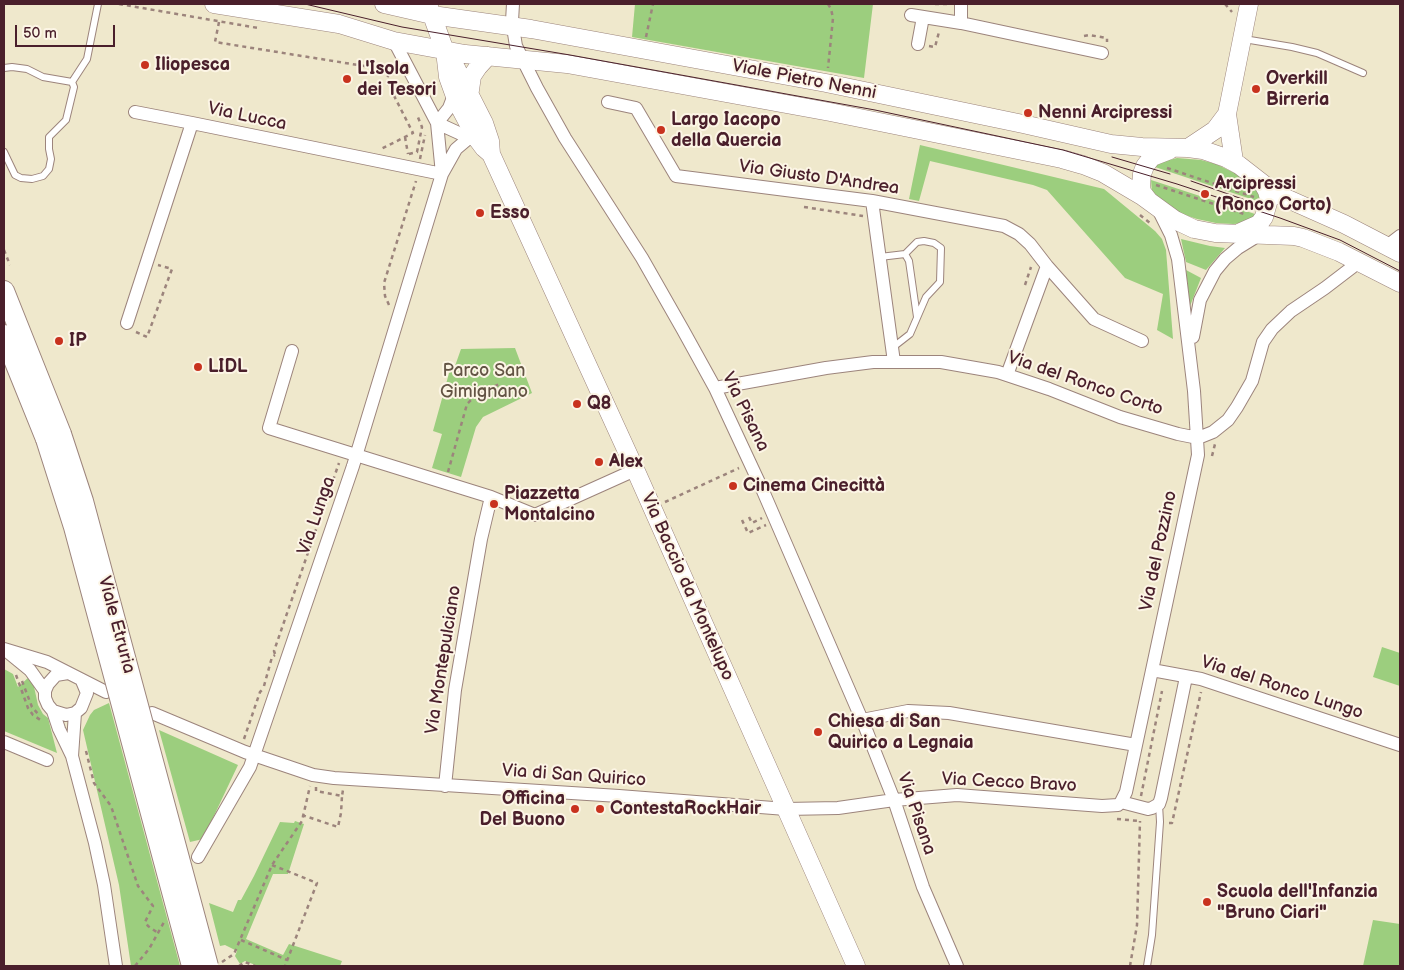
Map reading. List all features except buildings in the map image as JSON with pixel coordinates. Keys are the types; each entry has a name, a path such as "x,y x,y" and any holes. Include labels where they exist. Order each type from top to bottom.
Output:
{"main road":[{"name":"Viale Pietro Nenni","path":"214,4 339,24 394,41 445,51 567,64 830,112 1062,159 1083,165 1103,174 1149,212 1175,220 1194,229 1209,232 1303,238 1359,262 1400,284"},
{"name":"Viale Pietro Nenni","path":"384,4 430,9 512,26 826,83 1103,142 1131,146 1206,151 1234,161 1263,184 1284,197 1396,245"},
{"path":"1234,161 1227,114 1243,39 1244,8"},
{"name":"Via Baccio da Montelupo","path":"430,9 445,51 453,62 462,96 486,128 490,141 480,145 635,470 856,966"},
{"path":"462,96 469,87 472,76 488,56"},
{"path":"1149,212 1141,186 1144,166 1155,156 1182,148 1214,130 1227,114"},
{"name":"Viale Pietro Nenni","path":"1238,233 1256,226 1264,217 1269,199 1263,184"},
{"name":"Viale Etruria","path":"4,291 54,437 74,526 192,966"},
{"name":"Viale Etruria","path":"4,335 54,437 82,501 214,964"}],"street":[{"name":"Via Pisana","path":"513,4 512,26 516,46 522,58 555,121 642,258 715,388 773,512 862,720 894,800 923,887 957,966"},
{"path":"961,4 961,23"},
{"path":"918,44 917,16 961,23 1102,53"},
{"path":"394,41 437,123 480,145"},
{"path":"437,123 462,96"},
{"name":"Via Giusto D'Andrea","path":"608,102 636,108 676,176 872,201 1004,226 1019,234 1030,244 1094,319 1142,341"},
{"path":"136,112 192,123"},
{"name":"Via Lucca","path":"128,323 192,123 442,174"},
{"name":"Via Lunga","path":"437,123 442,174"},
{"name":"Via Lunga","path":"198,857 250,767 356,456 442,174 456,149 480,145"},
{"path":"872,201 894,362"},
{"name":"Via del Pozzino","path":"1121,802 1126,792 1198,455 1191,362 1177,253 1171,235 1149,212"},
{"name":"Via del Pozzino","path":"1191,362 1196,312 1211,278 1224,259 1246,242 1262,234"},
{"path":"1198,438 1213,432 1228,420 1252,381 1264,342 1281,320 1359,262"},
{"path":"1007,375 1047,266"},
{"path":"292,351 269,428 490,497 535,515 635,470"},
{"name":"Via del Ronco Corto","path":"715,388 826,368 873,362 941,362 1007,375 1120,416 1178,434 1198,438"},
{"name":"Via Montepulciano","path":"445,786 455,690 490,497"},
{"path":"4,649 44,661 106,692 86,698"},
{"path":"4,649 30,670 45,691"},
{"name":"Via del Ronco Lungo","path":"1152,670 1201,679 1400,745"},
{"path":"68,673 53,677 45,691 46,702 49,715 72,756 102,875 116,966"},
{"path":"1121,802 1140,814 1158,804 1161,798 1186,676"},
{"path":"49,715 66,715 75,713 81,708 86,698 86,688 82,681"},
{"path":"862,720 908,711 949,712 1136,745"},
{"path":"72,756 75,713"},
{"name":"Via di San Quirico","path":"152,713 312,780 334,778 619,796 786,809 838,808 894,800"},
{"path":"4,742 47,760"},
{"name":"Via Cecco Bravo","path":"894,800 957,795 1102,806 1121,802"}],"lane":[{"path":"72,82 86,60 98,4"},
{"path":"1243,39 1317,53 1363,73"},
{"path":"4,68 26,69 43,77 72,82"},
{"path":"4,152 15,175 21,178 32,179 43,176 49,169 51,159 49,137 66,120 74,87 72,82"},
{"path":"880,257 905,254 917,242 934,243 941,248 940,282 926,297 910,334 892,348"},
{"path":"905,254 909,261 917,318"},
{"path":"1148,966 1160,822 1158,804"}],"path":[{"path":"643,50 653,4"},
{"path":"826,83 833,29 833,18 828,4"},
{"path":"935,4 948,4"},
{"path":"219,22 214,42 389,70 396,69"},
{"path":"377,151 413,133 388,82 389,70"},
{"path":"415,110 422,127 418,152"},
{"path":"404,137 408,154"},
{"path":"1170,168 1247,195"},
{"path":"390,308 385,296 384,283 416,179 425,183"},
{"path":"1163,188 1242,214"},
{"path":"797,206 865,217"},
{"path":"4,250 10,265"},
{"path":"147,337 172,269 157,264"},
{"path":"1023,292 1032,265"},
{"path":"386,313 391,294"},
{"path":"445,483 467,404 478,393 500,384"},
{"path":"1210,460 1216,441"},
{"path":"238,738 244,739 260,692 268,685 276,658 274,652 341,458"},
{"path":"740,461 744,470"},
{"path":"665,502 738,467 742,473"},
{"path":"742,520 748,533 767,526 762,511"},
{"path":"749,517 752,523 759,520"},
{"path":"12,671 19,683 30,712 46,723"},
{"path":"17,672 34,710 49,715"},
{"path":"1130,966 1137,925 1141,797 1165,672"},
{"path":"1151,724 1156,726"},
{"path":"85,746 94,783 111,806 138,886 153,906 145,922 158,932"},
{"path":"214,964 234,954 272,865 302,821 312,780 302,782"},
{"path":"302,815 338,827 342,796"},
{"path":"272,865 317,883 285,966"},
{"path":"135,966 150,948 166,918"},
{"path":"240,940 288,960"},
{"path":"239,966 245,962 255,966"}],"green space":[{"path":"635,4 873,4 864,78 632,37"},
{"path":"920,145 1104,189 1162,239 1166,250 1173,339 1157,330 1163,294 1125,278 1047,190 930,161 919,201 909,199"},
{"path":"1177,158 1201,160 1216,164 1239,175 1256,189 1260,196 1260,202 1155,167 1158,163"},
{"path":"1151,180 1255,214 1254,218 1247,223 1233,224 1216,223 1182,214 1152,192"},
{"path":"1181,239 1225,248 1206,270 1186,262"},
{"path":"1186,270 1201,278 1190,306"},
{"name":"Parco San Gimignano","path":"515,348 532,393 483,417 476,427 461,477 432,468 442,434 433,431 451,366 455,366 461,349"},
{"path":"1382,647 1400,653 1400,686 1373,677"},
{"path":"4,669 13,674 18,687 29,677 33,682 38,705 43,714 48,718 57,753 4,731"},
{"path":"109,703 180,966 131,966 119,885 83,730 94,710"},
{"path":"159,730 238,765 203,839 190,842"},
{"path":"295,821 304,824 288,874 273,874 246,939 283,955 289,944 342,961 340,966 258,966 245,961 240,964 235,956 237,951 225,945 220,946 209,903 233,912 238,900 241,900 254,876 280,822 294,823"},
{"path":"1373,920 1400,924 1400,966 1363,966"}],"tram line":[{"path":"305,4 402,27 875,110 1063,150 1177,184 1280,218 1340,240 1400,271"},
{"path":"1112,157 1170,174"},
{"path":"1191,181 1248,201"}],"place":[{"name":"Iliopesca","path":"145,65"},
{"name":"L'Isola dei Tesori","path":"347,79"},
{"name":"Overkill Birreria","path":"1256,89"},
{"name":"Nenni Arcipressi","path":"1028,113"},
{"name":"Largo Iacopo della Quercia","path":"661,130"},
{"name":"Arcipressi (Ronco Corto)","path":"1205,194"},
{"name":"Esso","path":"480,213"},
{"name":"IP","path":"59,341"},
{"name":"LIDL","path":"198,367"},
{"name":"Q8","path":"577,404"},
{"name":"Alex","path":"599,462"},
{"name":"Cinema Cinecittà","path":"733,486"},
{"name":"Piazzetta Montalcino","path":"494,504"},
{"name":"Chiesa di San Quirico a Legnaia","path":"818,732"},
{"name":"Officina Del Buono","path":"575,809"},
{"name":"ContestaRockHair","path":"600,809"},
{"name":"Scuola dell'Infanzia \"Bruno Ciari\"","path":"1207,902"}]}
